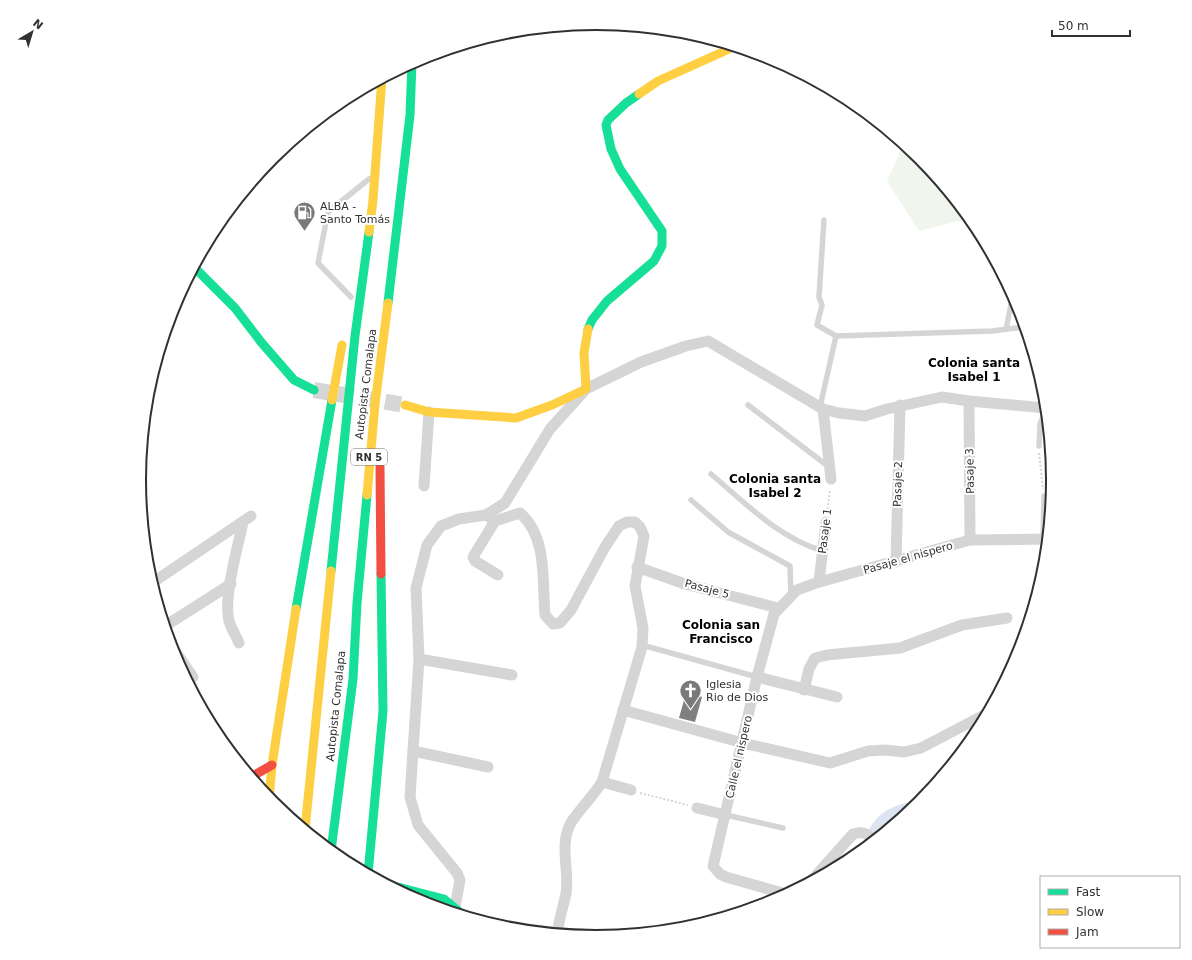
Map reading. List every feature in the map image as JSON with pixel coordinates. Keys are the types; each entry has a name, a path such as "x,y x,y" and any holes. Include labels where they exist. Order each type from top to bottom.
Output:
{"main road":[{"path":"406,405 429,412 516,418 552,405 586,389 584,347 588,330 607,302 654,261 660,252 662,243 661,228 620,169 615,158 605,128 608,120 626,103 658,81 727,50"},
{"name":"Autopista Comalapa","path":"332,844 353,679 357,603 367,483 410,114 412,69"},
{"name":"Autopista Comalapa","path":"306,824 355,336 373,200 382,84"},
{"path":"348,308 373,200"},
{"path":"197,271 234,308 294,380 314,390"},
{"path":"268,788 296,610 343,336"},
{"path":"380,376 383,407 382,437"},
{"path":"369,868 383,711 381,460"},
{"path":"256,774 272,766"},
{"path":"412,891 444,899 454,907"}],"street":[{"path":"498,575 475,561 473,554 491,518 505,503 550,429 586,389 641,362 686,346 708,341 821,408 839,413 865,416 900,405 942,397 1040,407"},
{"name":"Pasaje 3","path":"969,401 970,540"},
{"name":"Pasaje 2","path":"896,562 900,405"},
{"path":"821,408 831,474"},
{"path":"424,486 429,412"},
{"path":"459,909 460,880 457,873 418,825 410,797 419,659 416,588 427,545 441,526 459,519 491,518 520,513 529,521 542,555 544,615 553,624 560,623 571,610 605,547 619,526 626,522 635,522 640,527 644,536 637,567 635,586 642,621 642,645 602,782 593,797 571,822 566,836 566,893 558,928"},
{"path":"157,579 247,519 231,584 229,621 239,643"},
{"name":"Pasaje 1","path":"819,582 826,522"},
{"name":"Pasaje el nispero","path":"778,608 797,590 819,582 896,562 970,540 1042,539"},
{"name":"Pasaje 5","path":"637,567 686,584 778,608"},
{"path":"169,623 231,584"},
{"name":"Calle el nispero","path":"778,608 770,626 726,816 713,861 716,870 726,876 778,892"},
{"path":"804,690 808,669 815,658 827,655 900,648 962,625 1007,618"},
{"path":"419,659 512,674"},
{"path":"188,669 193,677"},
{"path":"757,677 804,690 837,697"},
{"path":"623,710 743,743 830,763 868,751 884,750 904,752 920,748 977,718"},
{"path":"413,751 488,767"},
{"path":"602,782 631,790"},
{"path":"697,808 726,816"},
{"path":"821,870 853,834 860,832 870,837"}],"lane":[{"path":"351,297 318,263 328,212 375,174"},
{"path":"824,220 818,297 822,305 817,325 836,336 1019,328"},
{"path":"1006,329 1011,305"},
{"path":"821,408 836,336"},
{"path":"748,405 831,474"},
{"path":"1039,446 1040,424 1042,419"},
{"path":"711,474 787,536 805,545 823,551"},
{"path":"1044,496 1044,515"},
{"path":"691,500 728,532 790,566 791,596"},
{"path":"642,645 757,677"},
{"path":"726,816 783,828"}],"path":[{"path":"1039,446 1044,496"},
{"name":"Pasaje 1","path":"826,522 831,474"},
{"path":"631,790 697,808"}],"shaded area":[{"path":"901,150 934,183 963,220 919,231 887,181"}],"building":[{"name":"Iglesia Rio de Dios","path":"686,693 702,697 695,722 679,718"}],"waterway":[{"path":"883,826 894,817"}],"tunnel":[{"path":"314,390 405,405"}],"traffic: fast":[{"path":"388,303 410,115 412,69"},
{"path":"588,329 592,320 607,301 654,261 662,246 662,231 620,169 611,149 606,125 608,120 626,103 639,94"},
{"path":"331,571 355,336 369,232"},
{"path":"198,271 235,308 261,342 294,380 314,390"},
{"path":"296,609 332,400"},
{"path":"332,844 353,679 357,603 367,495"},
{"path":"369,868 383,711 381,574"},
{"path":"412,891 444,899 453,907"}],"traffic: slow":[{"path":"639,94 658,81 727,50"},
{"path":"369,232 373,200 382,84"},
{"path":"367,495 375,404 388,303"},
{"path":"405,405 429,412 516,418 552,405 586,389 584,353 588,329"},
{"path":"332,400 342,345"},
{"path":"306,823 331,571"},
{"path":"270,789 272,765 296,609"}],"traffic: jam":[{"path":"380,467 381,574"},
{"path":"256,774 272,765"}],"place":[{"name":"ALBA - Santo Tomás","path":"305,232"},
{"name":"Iglesia Rio de Dios","path":"690,710"}],"district":[{"name":"Colonia santa Isabel 1","path":"974,370"},
{"name":"Colonia santa Isabel 2","path":"775,486"},
{"name":"Colonia san Francisco","path":"721,632"}]}
